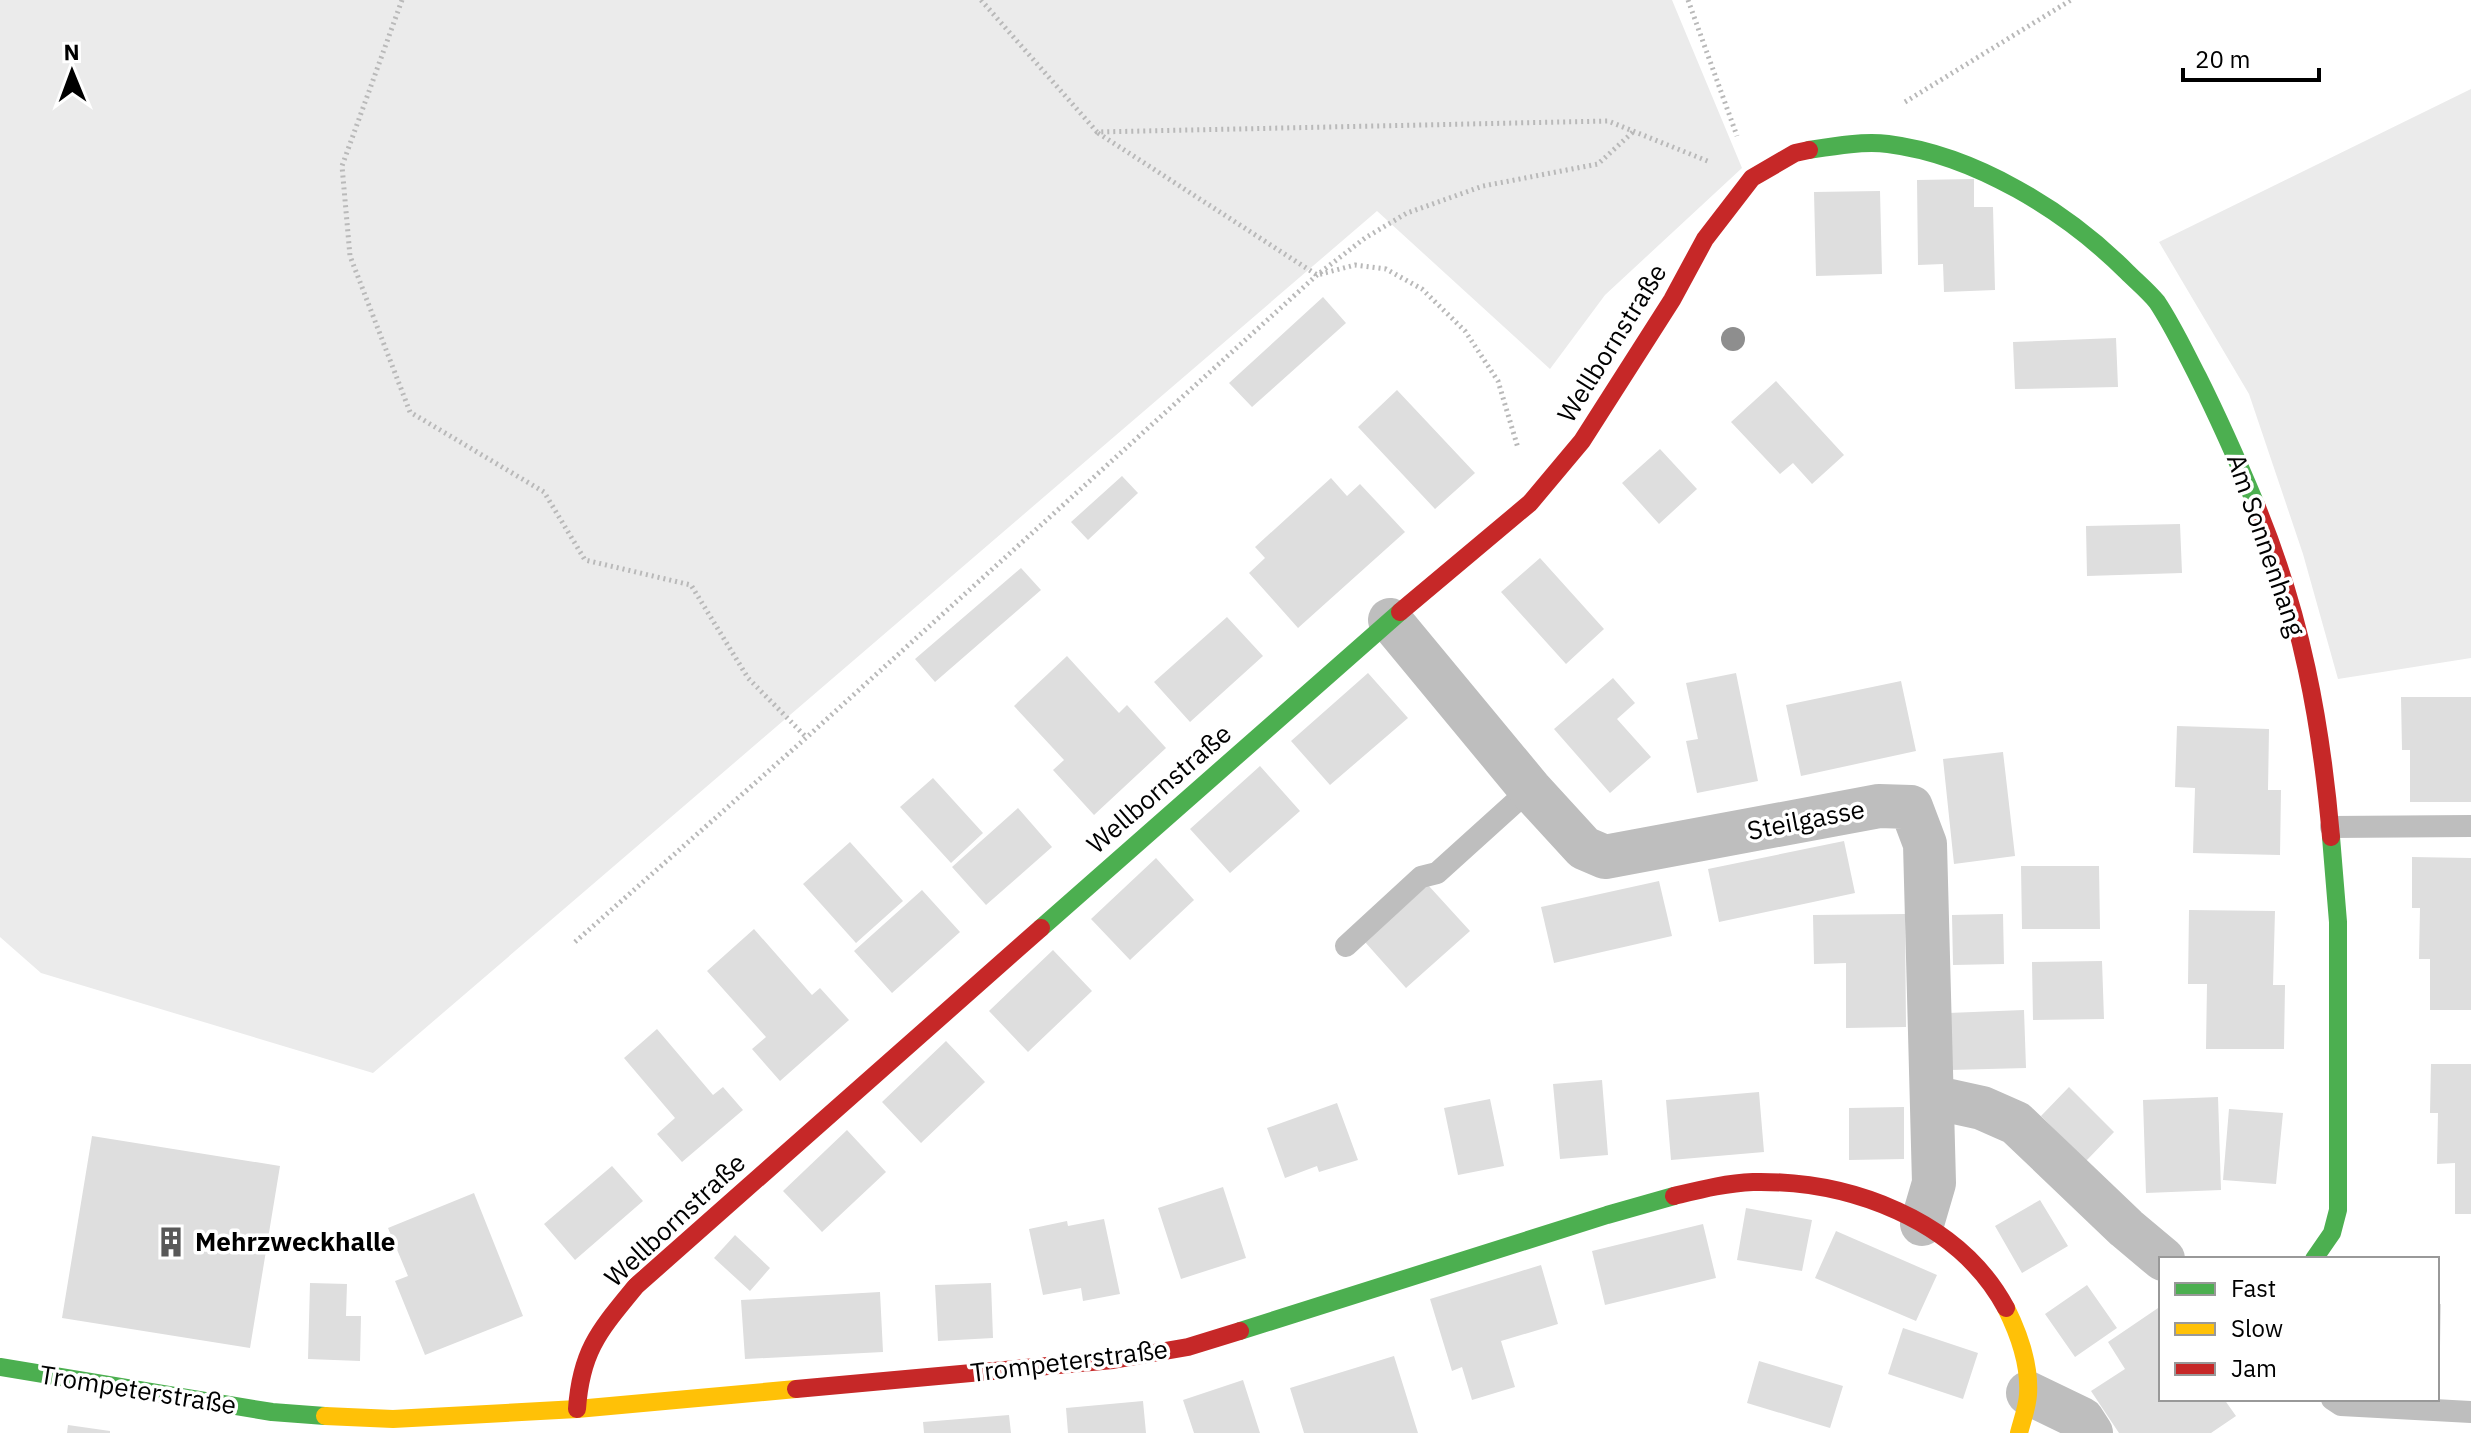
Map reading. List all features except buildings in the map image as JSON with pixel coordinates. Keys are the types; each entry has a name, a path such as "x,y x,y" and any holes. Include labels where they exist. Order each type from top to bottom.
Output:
{"street":[{"name":"Am Sonnenhang","path":"1752,178 1795,153 1834,146 1886,144 1941,155 1990,175 2056,214 2101,246 2155,300 2177,335 2227,435 2269,537 2310,681 2324,760 2338,922 2338,1210 2332,1233 2315,1257"},
{"name":"Wellbornstraße","path":"577,1409 578,1383 595,1335 636,1286 1390,620 1530,503 1582,441 1672,300 1705,239 1752,178"},
{"name":"Steilgasse","path":"1390,620 1530,789 1584,848 1605,857 1879,806 1911,807 1925,844 1932,1097 1934,1183 1922,1224"},
{"path":"1932,1097 1982,1108 2016,1123 2161,1257"},
{"name":"Trompeterstraße","path":"0,1367 272,1412 393,1419 577,1409 1113,1360 1188,1347 1668,1197 1753,1182 1805,1185 1850,1193 1922,1224 1961,1252 1998,1293 2013,1322 2024,1357 2023,1413 2082,1419 2091,1433"}],"lane":[{"path":"1346,946 1421,877 1437,873 1530,789"},
{"path":"2331,827 2471,826"},
{"path":"2335,1401 2341,1405 2471,1412"}],"path":[{"path":"402,0 342,166 350,256 410,412 544,492 585,560 691,585 748,678 807,737"},
{"path":"981,0 1097,132 1317,275 1355,265 1386,269 1422,289 1465,331 1498,381 1530,503"},
{"path":"1688,0 1752,178"},
{"path":"1900,105 2071,0"},
{"path":"1097,132 1608,121 1752,178"},
{"path":"575,942 807,737 1317,275 1365,238 1407,213 1483,186 1598,164 1634,131"}],"shaded area":[{"path":"0,0 1672,0 1742,168 1605,295 1550,369 1377,211 373,1073 41,973 0,937"},
{"path":"2471,89 2471,658 2338,679 2303,554 2249,394 2159,242"}],"traffic: fast":[{"path":"1809,150 1848,144 1888,144 1953,160 2017,189 2103,249 2157,302 2174,330 2256,505"},
{"path":"1041,928 1400,612"},
{"path":"2315,1257 2332,1233 2338,1210 2338,922 2331,837"},
{"path":"1240,1331 1674,1196"},
{"path":"0,1367 272,1412 325,1416"}],"traffic: slow":[{"path":"2006,1308 2019,1339 2027,1372 2027,1400 2019,1433"},
{"path":"325,1416 393,1419 577,1409 796,1389"}],"traffic: jam":[{"path":"1400,612 1530,503 1582,441 1672,300 1705,239 1752,178 1795,153 1809,150"},
{"path":"2256,505 2285,587 2307,668 2331,837"},
{"path":"577,1409 583,1371 594,1342 636,1286 1041,928"},
{"path":"1674,1196 1753,1182 1826,1188 1863,1198 1898,1211 1930,1228 1960,1250 1985,1277 2006,1308"},
{"path":"796,1389 1113,1360 1188,1347 1240,1331"}],"place":[{"name":"Mehrzweckhalle","path":"171,1242"}]}
